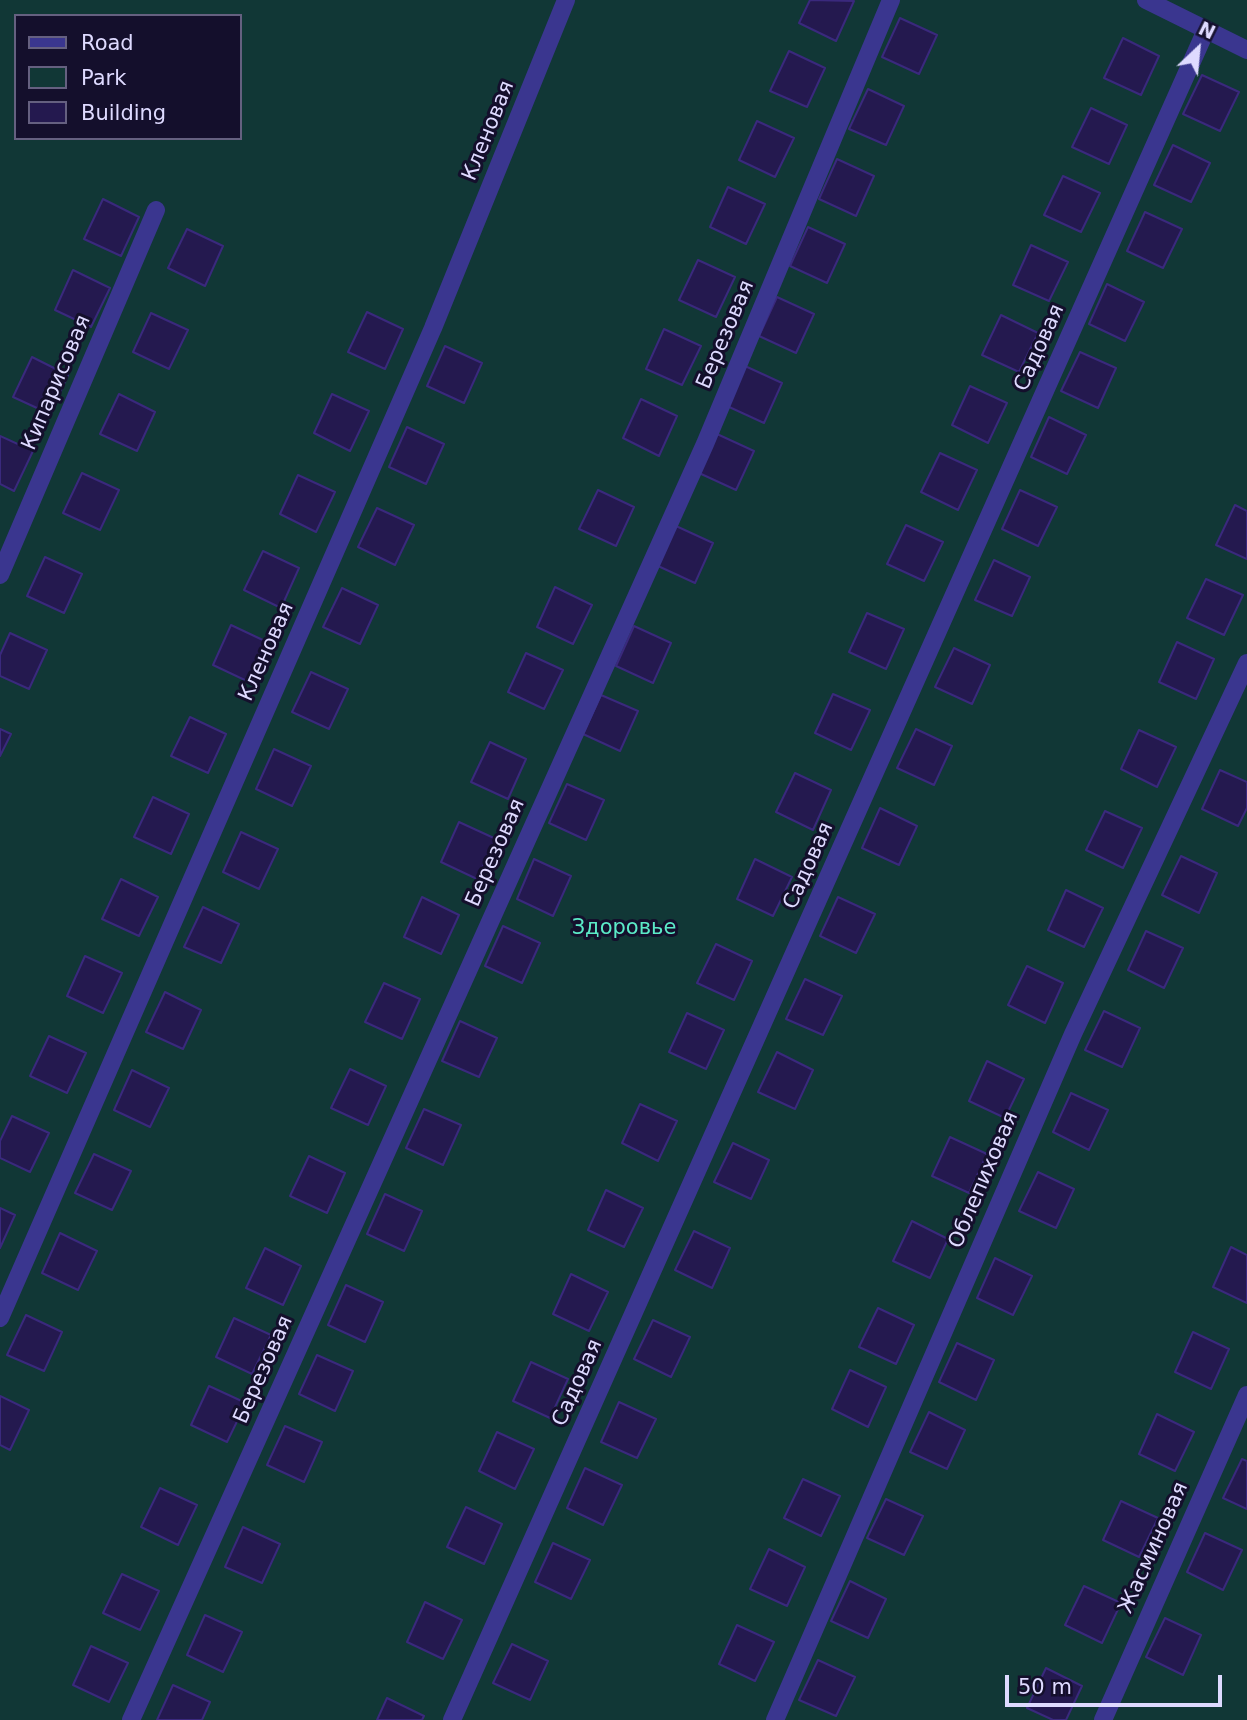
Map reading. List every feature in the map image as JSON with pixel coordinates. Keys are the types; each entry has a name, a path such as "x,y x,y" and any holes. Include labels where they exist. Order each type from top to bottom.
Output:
{"street":[{"name":"Кленовая","path":"0,1318 433,328 566,0"},
{"name":"Березовая","path":"131,1720 705,443 891,0"},
{"path":"1146,0 1247,50"},
{"name":"Садовая","path":"452,1720 1206,30"},
{"name":"Кипарисовая","path":"0,575 156,210"},
{"name":"Облепиховая","path":"775,1720 1073,1034 1247,663"},
{"name":"Жасминовая","path":"1103,1720 1247,1395"}],"green space":[{"name":"Здоровье","path":"0,0 1247,0 1247,1720 0,1720"}],"building":[{"path":"810,0 854,1 836,41 799,23"},
{"path":"900,18 937,35 919,74 882,57"},
{"path":"1123,38 1159,56 1141,95 1104,78"},
{"path":"789,51 825,68 807,107 770,91"},
{"path":"1202,75 1239,92 1220,131 1183,114"},
{"path":"868,89 904,106 886,145 849,129"},
{"path":"1091,108 1127,125 1109,164 1072,147"},
{"path":"757,121 794,138 775,177 739,160"},
{"path":"1173,145 1210,163 1191,202 1154,185"},
{"path":"837,159 874,176 856,216 819,199"},
{"path":"1063,176 1100,193 1081,232 1044,215"},
{"path":"728,187 765,204 746,244 710,227"},
{"path":"103,199 139,217 121,256 84,239"},
{"path":"1145,212 1182,229 1163,268 1127,251"},
{"path":"808,227 845,244 827,283 790,266"},
{"path":"187,229 223,246 205,286 168,268"},
{"path":"1031,245 1068,262 1049,301 1013,285"},
{"path":"698,260 735,277 716,317 679,300"},
{"path":"73,270 110,288 91,327 55,310"},
{"path":"1107,284 1144,302 1125,341 1089,324"},
{"path":"777,297 814,314 796,353 759,336"},
{"path":"367,312 403,329 385,369 348,352"},
{"path":"151,313 188,330 169,369 133,352"},
{"path":"1001,315 1038,333 1019,372 982,355"},
{"path":"664,329 701,346 682,385 646,369"},
{"path":"445,346 482,363 464,403 427,386"},
{"path":"1080,352 1116,368 1098,408 1061,391"},
{"path":"32,357 68,375 50,414 13,397"},
{"path":"745,366 782,383 764,423 727,406"},
{"path":"970,386 1007,403 988,443 952,425"},
{"path":"119,394 155,412 137,451 100,434"},
{"path":"332,394 369,411 350,451 314,433"},
{"path":"641,399 677,416 659,456 623,438"},
{"path":"1049,417 1086,435 1067,474 1031,457"},
{"path":"407,427 444,444 426,484 389,467"},
{"path":"717,434 754,451 736,490 699,473"},
{"path":"0,436 33,451 14,491 0,484"},
{"path":"940,453 977,470 958,510 921,492"},
{"path":"82,473 119,490 100,530 63,513"},
{"path":"298,475 335,492 316,532 280,514"},
{"path":"598,490 634,507 616,546 579,529"},
{"path":"1020,490 1057,507 1038,546 1002,529"},
{"path":"1235,505 1247,511 1247,559 1216,545"},
{"path":"377,508 414,525 395,565 358,547"},
{"path":"906,525 943,542 924,581 887,564"},
{"path":"676,526 713,543 695,583 658,566"},
{"path":"263,551 299,568 281,608 244,590"},
{"path":"45,557 82,574 64,613 27,596"},
{"path":"994,560 1030,577 1012,616 975,600"},
{"path":"1206,579 1243,595 1224,635 1187,618"},
{"path":"555,587 592,605 573,644 537,627"},
{"path":"342,588 378,605 360,644 323,627"},
{"path":"867,613 904,629 886,669 849,652"},
{"path":"231,625 267,642 249,682 213,665"},
{"path":"634,626 671,643 653,683 616,666"},
{"path":"10,633 47,650 29,689 0,676 0,655"},
{"path":"1177,642 1214,659 1196,699 1159,682"},
{"path":"954,648 990,665 972,704 935,687"},
{"path":"526,653 563,670 544,709 508,692"},
{"path":"311,672 348,689 329,729 292,712"},
{"path":"833,694 870,710 851,750 815,733"},
{"path":"601,695 638,711 620,751 583,734"},
{"path":"190,717 226,734 208,773 171,756"},
{"path":"0,729 11,734 0,756"},
{"path":"916,729 952,746 934,785 897,768"},
{"path":"1139,730 1176,747 1157,787 1121,769"},
{"path":"490,742 526,759 508,799 471,782"},
{"path":"274,749 311,766 292,806 256,789"},
{"path":"1220,770 1247,782 1247,808 1238,826 1202,809"},
{"path":"795,773 831,790 813,830 776,812"},
{"path":"567,784 604,800 586,840 549,823"},
{"path":"153,797 189,814 171,854 134,837"},
{"path":"880,808 917,826 899,865 862,848"},
{"path":"1105,811 1142,828 1123,868 1086,850"},
{"path":"459,822 496,839 477,879 441,862"},
{"path":"241,832 278,849 259,889 223,872"},
{"path":"1181,856 1217,873 1199,913 1162,895"},
{"path":"534,859 571,876 553,916 517,899"},
{"path":"755,859 792,877 773,916 737,899"},
{"path":"121,879 158,897 139,936 102,919"},
{"path":"1066,890 1103,908 1084,947 1048,930"},
{"path":"422,897 459,915 441,954 404,937"},
{"path":"838,897 875,914 856,953 820,936"},
{"path":"203,907 239,924 221,963 184,947"},
{"path":"503,926 540,943 522,983 485,966"},
{"path":"1146,931 1183,948 1164,988 1128,970"},
{"path":"716,944 752,961 734,1000 697,983"},
{"path":"85,956 122,973 103,1013 67,996"},
{"path":"1027,966 1063,983 1045,1023 1008,1005"},
{"path":"805,979 842,996 823,1035 786,1019"},
{"path":"384,983 420,999 402,1039 365,1022"},
{"path":"165,992 201,1010 183,1049 146,1032"},
{"path":"1104,1011 1140,1028 1122,1067 1085,1050"},
{"path":"687,1013 724,1030 706,1069 669,1052"},
{"path":"460,1021 497,1038 479,1077 442,1061"},
{"path":"49,1036 86,1053 67,1093 30,1076"},
{"path":"777,1052 813,1070 795,1109 758,1092"},
{"path":"987,1061 1024,1079 1005,1118 969,1101"},
{"path":"350,1069 386,1086 368,1125 331,1108"},
{"path":"132,1070 169,1088 150,1127 114,1110"},
{"path":"1071,1093 1108,1110 1089,1150 1053,1132"},
{"path":"640,1104 677,1121 658,1161 622,1143"},
{"path":"424,1109 461,1125 443,1165 406,1148"},
{"path":"12,1116 49,1133 30,1172 0,1158 0,1141"},
{"path":"950,1137 987,1154 969,1193 932,1176"},
{"path":"733,1143 769,1160 751,1199 714,1182"},
{"path":"94,1154 131,1171 112,1210 75,1193"},
{"path":"309,1156 345,1173 327,1213 290,1196"},
{"path":"1038,1172 1074,1189 1056,1228 1019,1211"},
{"path":"606,1190 643,1208 624,1247 588,1230"},
{"path":"385,1194 422,1211 404,1251 367,1234"},
{"path":"0,1208 15,1215 0,1248"},
{"path":"912,1221 948,1239 930,1278 893,1261"},
{"path":"694,1231 730,1248 712,1288 675,1270"},
{"path":"60,1233 97,1251 78,1290 42,1273"},
{"path":"1231,1247 1247,1255 1247,1303 1213,1287"},
{"path":"265,1248 301,1266 283,1305 246,1288"},
{"path":"995,1258 1032,1276 1013,1315 977,1298"},
{"path":"571,1274 608,1292 589,1331 553,1314"},
{"path":"346,1285 383,1302 365,1342 328,1325"},
{"path":"878,1308 914,1325 896,1364 859,1347"},
{"path":"26,1315 62,1332 44,1371 7,1355"},
{"path":"234,1318 271,1335 252,1374 216,1357"},
{"path":"653,1320 690,1337 671,1377 634,1359"},
{"path":"1193,1332 1229,1349 1211,1389 1175,1372"},
{"path":"957,1343 994,1360 976,1400 939,1382"},
{"path":"317,1355 353,1371 335,1411 299,1394"},
{"path":"531,1362 568,1379 550,1418 513,1401"},
{"path":"850,1370 886,1387 868,1427 832,1409"},
{"path":"209,1386 246,1403 227,1442 191,1425"},
{"path":"0,1396 29,1410 10,1450 0,1445"},
{"path":"619,1402 656,1419 637,1458 601,1442"},
{"path":"929,1412 965,1430 947,1469 910,1452"},
{"path":"1157,1414 1194,1432 1175,1471 1139,1454"},
{"path":"285,1426 322,1442 304,1482 267,1465"},
{"path":"497,1432 534,1449 515,1489 479,1471"},
{"path":"1242,1459 1247,1461 1247,1509 1223,1498"},
{"path":"585,1468 622,1485 603,1525 567,1508"},
{"path":"803,1479 840,1496 821,1536 784,1518"},
{"path":"160,1488 197,1505 178,1545 141,1527"},
{"path":"886,1499 923,1516 904,1555 867,1538"},
{"path":"1121,1501 1158,1518 1139,1557 1103,1540"},
{"path":"466,1507 502,1524 484,1564 447,1547"},
{"path":"243,1527 280,1544 262,1583 225,1567"},
{"path":"1205,1533 1242,1550 1223,1590 1187,1572"},
{"path":"553,1543 590,1560 571,1599 535,1582"},
{"path":"769,1549 805,1567 787,1606 750,1589"},
{"path":"122,1574 159,1591 140,1630 103,1613"},
{"path":"850,1581 886,1599 868,1638 831,1621"},
{"path":"1084,1586 1121,1603 1102,1643 1065,1625"},
{"path":"425,1602 462,1620 443,1659 407,1642"},
{"path":"205,1615 242,1632 223,1672 187,1655"},
{"path":"1165,1618 1201,1635 1183,1675 1146,1657"},
{"path":"737,1625 774,1642 755,1681 719,1664"},
{"path":"512,1644 548,1661 530,1700 493,1683"},
{"path":"91,1646 128,1663 109,1702 73,1685"},
{"path":"818,1660 855,1677 836,1716 799,1700"},
{"path":"1046,1668 1082,1686 1066,1720 1053,1720 1027,1708"},
{"path":"173,1685 210,1702 202,1720 157,1720"},
{"path":"387,1698 424,1716 422,1720 377,1720"}]}
